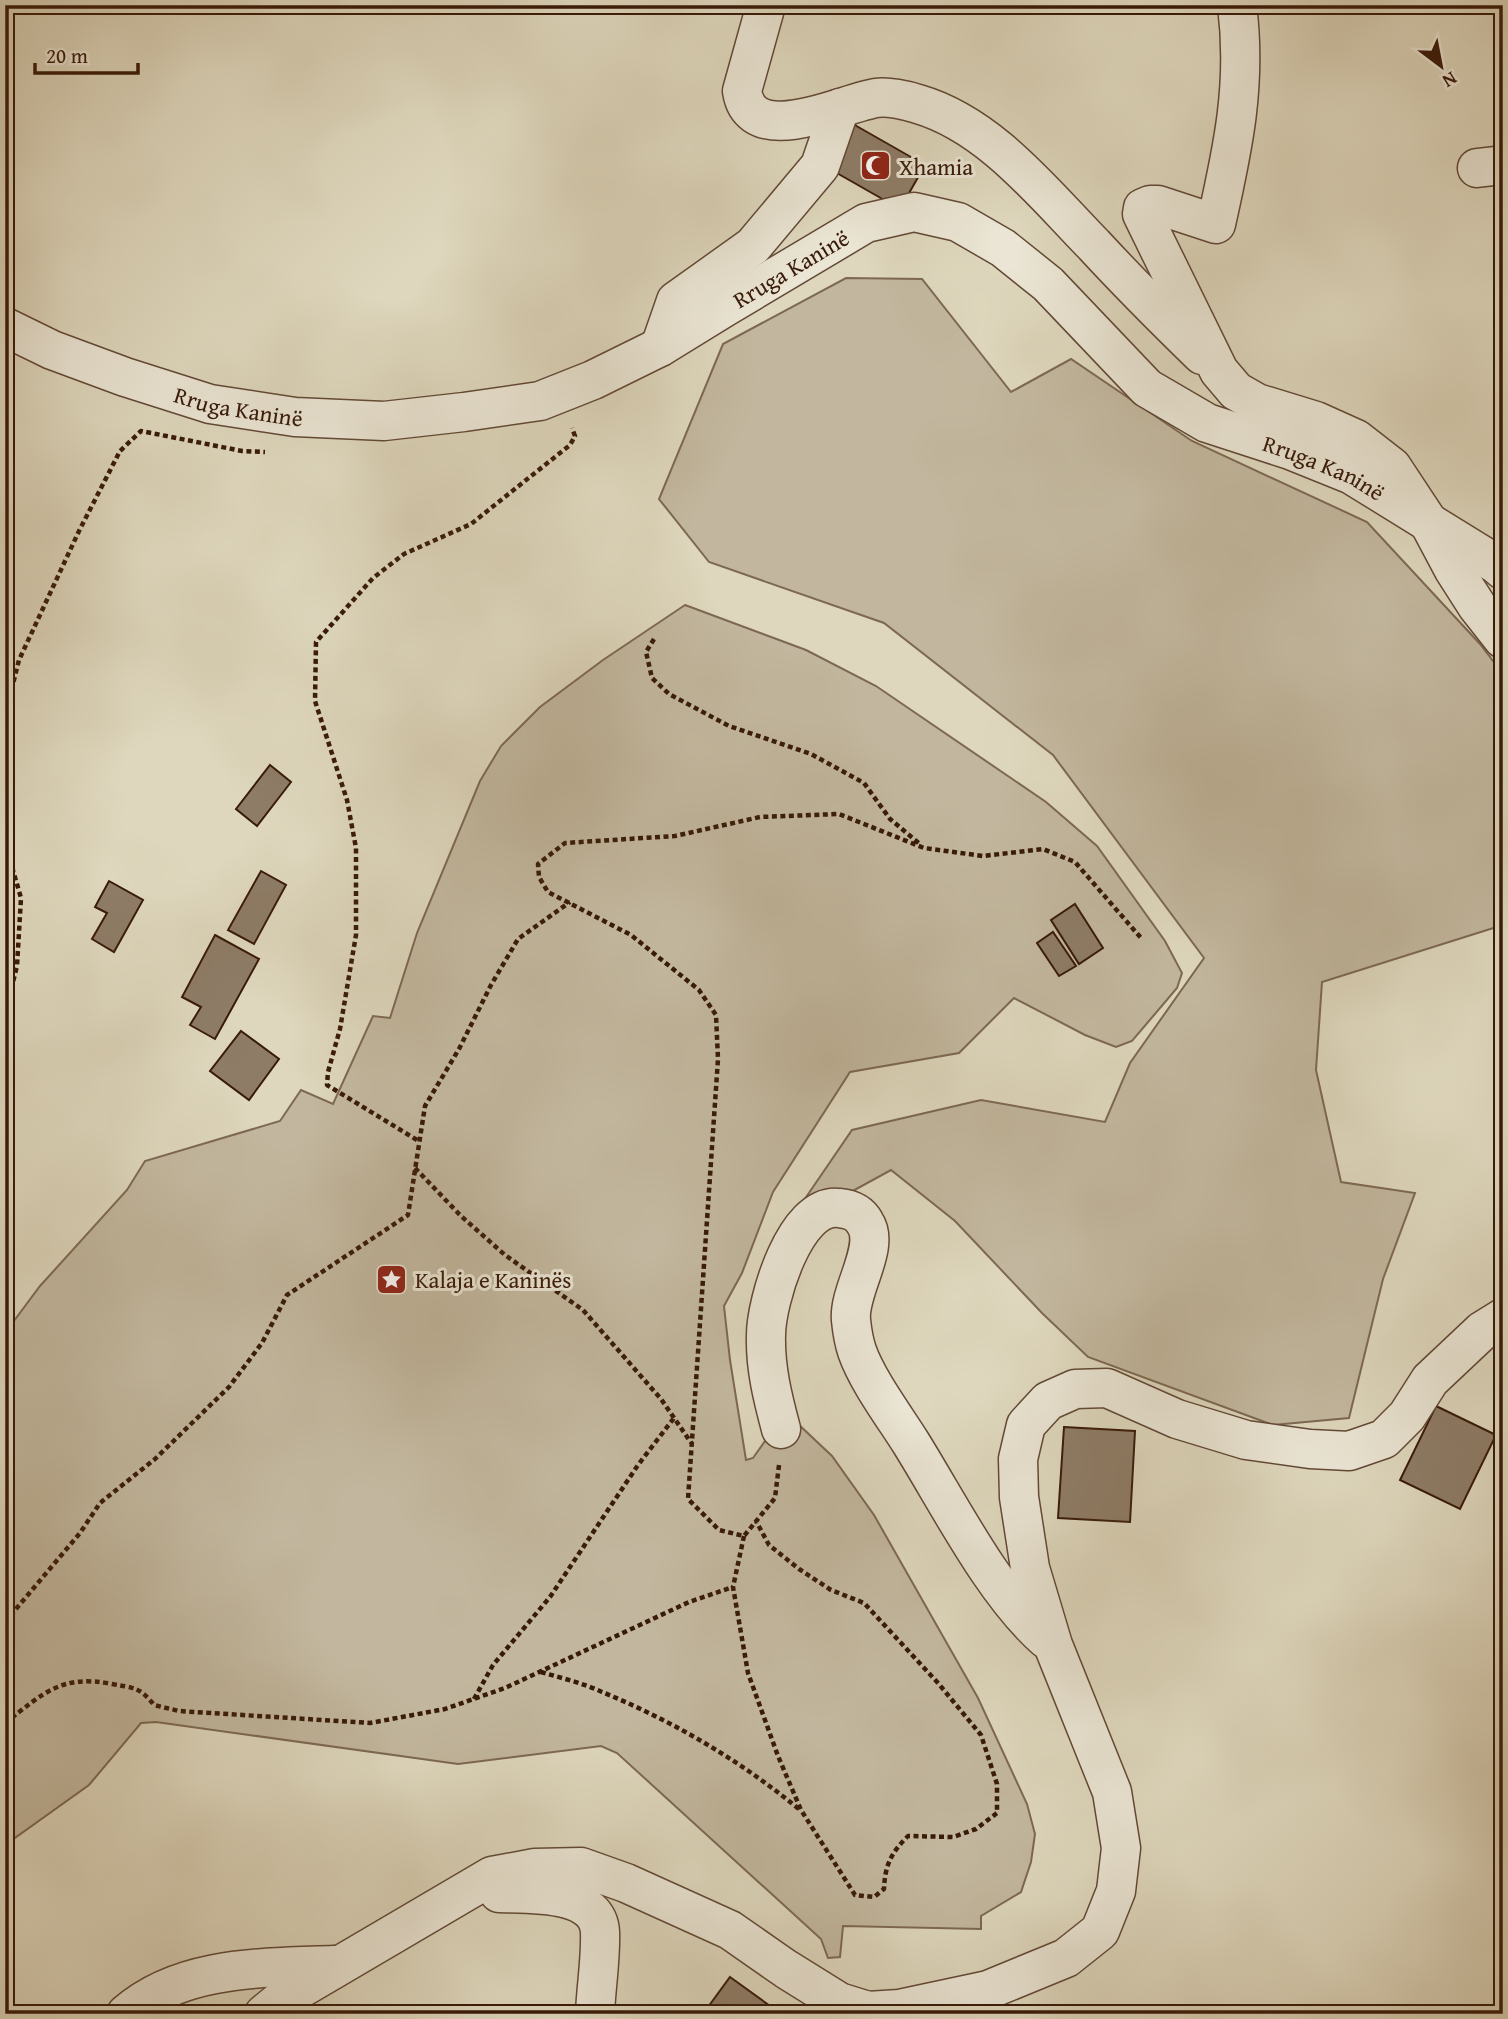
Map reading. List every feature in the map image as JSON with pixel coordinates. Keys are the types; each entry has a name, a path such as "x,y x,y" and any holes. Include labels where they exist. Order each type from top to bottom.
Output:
{"street":[{"path":"766,5 742,91 744,105 755,116 773,122 805,117 879,97 917,104 959,121 991,144 1025,175 1236,391 1257,403 1316,421 1356,439 1392,467 1429,523 1460,579 1503,639"},
{"path":"1219,371 1142,214 1143,208 1158,205 1216,224 1235,142 1240,90 1242,42 1237,5"},
{"path":"660,348 676,301 752,246 820,166 841,108"},
{"name":"Rruga Kaninë","path":"5,327 52,350 210,404 295,416 384,421 464,412 540,401 593,380 660,348 866,223 914,212 957,222 1003,248 1048,284 1147,388 1207,423 1290,450 1352,475 1503,570"},
{"path":"781,1429 771,1390 766,1335 772,1290 792,1243 810,1219 831,1207 852,1209 866,1224 871,1243 860,1275 851,1316 857,1352 989,1569 1028,1623 1053,1645"},
{"path":"264,2014 281,2000 465,1891 492,1877 535,1868 581,1867 626,1883 730,1930 839,2002 868,2012 899,2009 988,1990 1066,1958 1100,1931 1116,1891 1121,1848 1112,1791 1053,1645 1030,1568 1018,1497 1018,1459 1026,1425 1048,1401 1075,1389 1107,1388 1177,1419 1246,1440 1310,1449 1349,1451 1384,1439 1407,1416 1430,1380 1482,1331 1503,1318"},
{"path":"465,1891 549,1895 579,1903 594,1915 600,1930 595,2014"},
{"path":"126,2014 139,2003 178,1984 243,1968 339,1965"}],"path":[{"path":"5,885 10,860 11,692 19,660 73,542 120,451 141,431 242,451 268,452"},
{"path":"418,1140 327,1085 340,1029 356,935 356,848 344,790 315,701 316,642 373,578 404,554 471,524 558,455"},
{"path":"654,639 646,652 652,678 669,694 729,726 811,754 864,783 890,819 924,848"},
{"path":"744,1535 719,1530 688,1499 718,1059 716,1015 699,990 631,935 548,892 539,877 538,864 565,843 676,836 760,817 839,814 924,848 983,856 1043,849 1075,862 1141,937"},
{"path":"5,1014 17,966 22,898 10,860"},
{"path":"5,1622 80,1533 100,1503 155,1459 229,1387 262,1343 287,1295 408,1215 425,1106 518,939 571,902"},
{"path":"414,1167 461,1216 505,1255 583,1310 661,1398 692,1445"},
{"path":"474,1699 493,1665 550,1597 638,1465 674,1418"},
{"path":"756,1521 768,1545 831,1590 864,1603 897,1638 981,1735 997,1784 997,1813 976,1829 953,1837 908,1836 894,1850 885,1869 884,1889 874,1897 855,1895 801,1810 748,1673 733,1587 744,1535 775,1498 781,1429"},
{"path":"5,1723 40,1696 72,1681 93,1681 129,1687 143,1692 154,1705 179,1710 370,1723 444,1709 505,1688 689,1602 733,1587"},
{"path":"540,1672 600,1690 666,1721 764,1780 801,1810"}],"shaded area":[{"path":"846,278 922,279 1011,392 1071,359 1192,441 1367,522 1480,644 1503,674 1503,925 1322,982 1316,1070 1341,1182 1415,1193 1383,1279 1349,1418 1273,1425 1088,1357 1042,1313 955,1221 891,1170 785,1228 852,1130 981,1100 1105,1122 1130,1063 1204,958 1053,755 884,623 709,562 659,499 723,344"},
{"name":"Kalaja e Kaninës","path":"685,605 806,650 876,686 1046,802 1097,846 1165,941 1182,973 1177,988 1132,1041 1116,1047 1085,1035 1014,998 959,1053 850,1072 773,1192 742,1273 724,1306 746,1460 753,1458 770,1434 797,1423 832,1456 874,1515 978,1698 1027,1804 1035,1834 1031,1862 1021,1892 981,1916 981,1929 843,1926 840,1957 828,1958 821,1939 617,1753 601,1746 458,1764 156,1722 141,1723 89,1785 5,1845 5,1333 40,1286 127,1190 145,1161 280,1121 301,1090 333,1104 373,1016 390,1018 417,933 480,781 501,746 540,707 603,660"}],"building":[{"name":"Xhamia","path":"853,124 925,165 900,209 828,168"},
{"path":"270,765 291,782 257,826 236,809"},
{"path":"261,871 286,885 254,944 228,930"},
{"path":"109,881 143,900 114,952 92,939 107,913 95,907"},
{"path":"1075,904 1103,948 1079,964 1051,920"},
{"path":"1053,932 1076,966 1059,976 1037,943"},
{"path":"215,935 259,959 215,1039 190,1025 201,1007 182,997"},
{"path":"241,1031 279,1059 249,1100 210,1071"},
{"path":"1436,1406 1496,1435 1460,1509 1400,1480"},
{"path":"1064,1427 1135,1431 1130,1522 1058,1518"},
{"path":"730,1977 777,2011 775,2014 703,2014"}],"place":[{"name":"Xhamia","path":"876,166"},
{"name":"Kalaja e Kaninës","path":"392,1279"}]}
